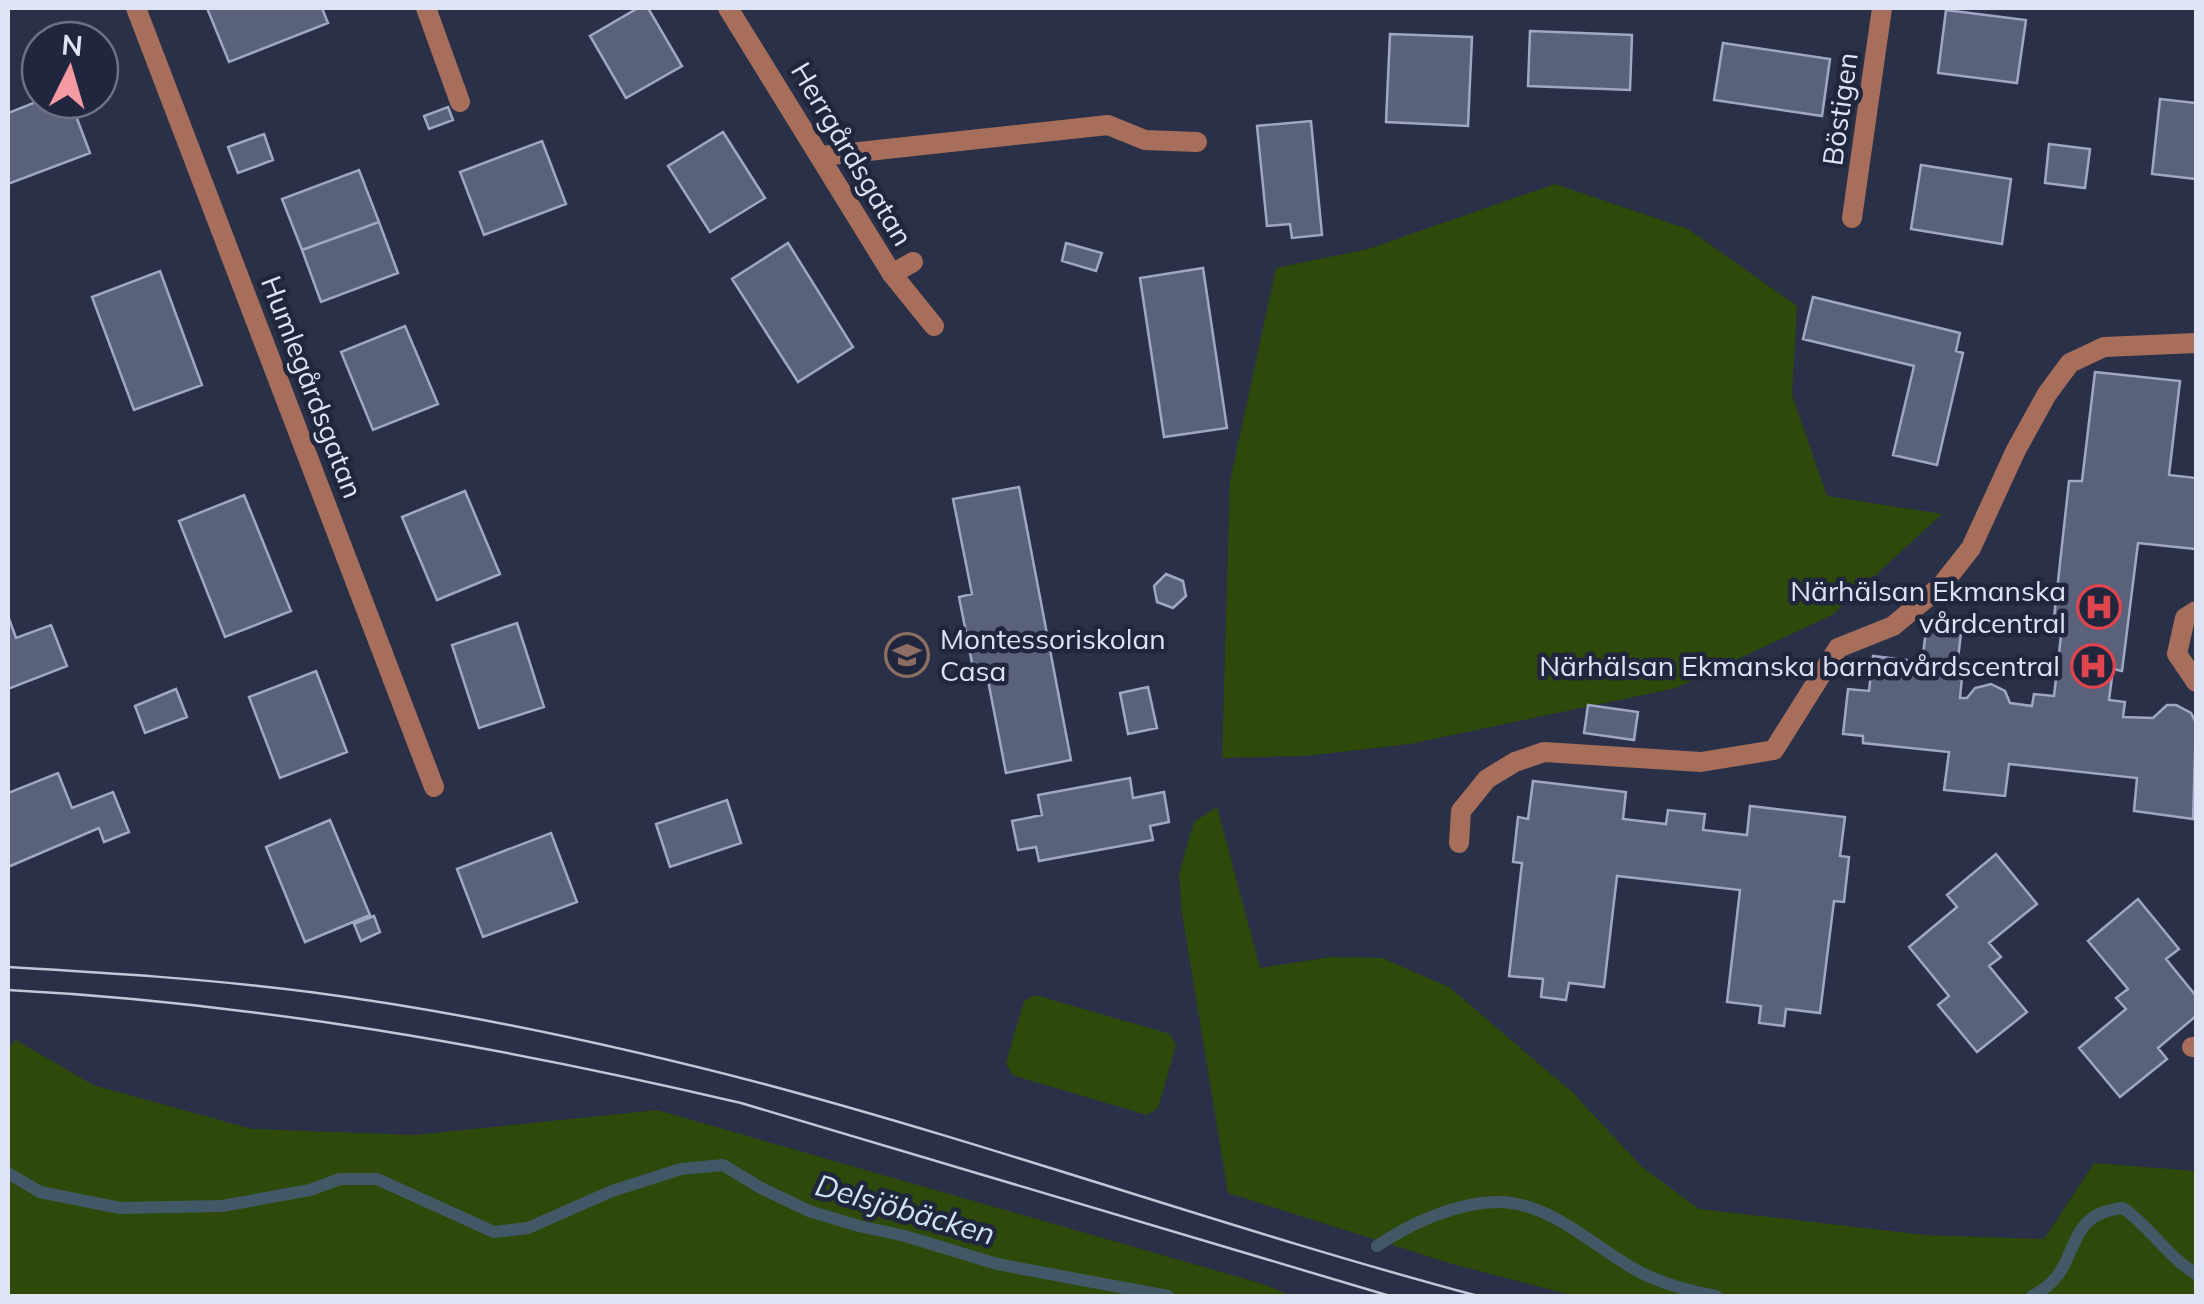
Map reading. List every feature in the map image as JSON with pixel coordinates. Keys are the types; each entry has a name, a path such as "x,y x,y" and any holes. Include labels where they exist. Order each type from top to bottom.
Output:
{"street":[{"name":"Humlegårdsgatan","path":"136,8 434,788"},
{"path":"426,8 460,102"},
{"name":"Herrgårdsgatan","path":"728,8 892,274 934,326"},
{"name":"Böstigen","path":"1852,218 1882,8"},
{"path":"822,156 1108,125 1145,140 1197,142"},
{"path":"892,274 913,262"},
{"path":"1459,844 1461,812 1487,778 1514,762 1544,752 1701,762 1774,750 1838,648 1893,626 1940,586 1971,548 2016,450 2070,362 2104,346 2196,343"},
{"path":"2196,611 2185,618 2178,654 2196,682"}],"green space":[{"path":"1555,184 1688,229 1797,306 1792,395 1827,496 1942,514 1832,615 1676,688 1410,744 1305,756 1222,758 1230,481 1276,268 1368,249"},
{"path":"1217,807 1260,968 1331,957 1382,958 1449,987 1572,1092 1642,1167 1699,1209 1925,1235 2044,1239 2094,1163 2196,1171 2196,1296 1574,1296 1449,1263 1228,1193 1179,874 1194,822"},
{"path":"1035,995 1170,1034 1176,1045 1158,1108 1147,1115 1012,1075 1006,1063 1024,1001"},
{"path":"16,1040 93,1085 252,1129 415,1135 657,1110 1263,1284 1292,1296 8,1296 8,1048"}],"building":[{"path":"207,8 322,8 328,23 229,62"},
{"path":"638,8 648,8 682,66 626,98 590,36"},
{"path":"1946,10 2026,20 2017,83 1938,73"},
{"path":"1530,31 1632,35 1630,90 1528,86"},
{"path":"1390,34 1472,37 1468,126 1386,122"},
{"path":"1723,43 1830,59 1822,116 1714,100"},
{"path":"2160,99 2196,103 2196,179 2152,174"},
{"path":"448,107 453,120 429,129 424,116"},
{"path":"20,108 20,120 78,120 90,153 8,184 8,113"},
{"path":"1311,121 1322,235 1292,238 1290,224 1267,226 1257,126"},
{"path":"723,132 765,198 710,232 668,166"},
{"path":"264,134 273,160 238,173 228,147"},
{"path":"542,141 566,204 484,235 460,172"},
{"path":"2049,144 2090,149 2085,188 2045,183"},
{"path":"1921,165 2011,179 2002,244 1911,229"},
{"path":"359,170 379,222 302,250 282,199"},
{"path":"379,222 398,273 321,302 302,250"},
{"path":"788,243 853,347 798,382 732,279"},
{"path":"1066,243 1102,253 1096,271 1062,261"},
{"path":"1203,268 1227,428 1164,437 1140,278"},
{"path":"160,271 202,385 134,410 92,297"},
{"path":"1813,297 1960,333 1956,351 1963,353 1937,465 1893,455 1914,366 1803,339"},
{"path":"405,326 438,404 373,430 341,352"},
{"path":"2095,372 2180,381 2169,475 2196,478 2196,549 2138,543 2122,671 2113,669 2109,700 2125,702 2123,717 2153,718 2167,705 2191,713 2196,723 2193,819 2134,811 2137,778 2009,764 2005,796 1944,790 1949,752 1863,743 1863,736 1843,734 1848,689 1869,691 1873,656 1922,662 1927,623 1962,626 1957,666 1963,667 1960,698 1991,684 2005,691 2010,703 2032,706 2034,694 2054,696 2061,636 2052,636 2069,481 2082,481"},
{"path":"1019,487 1071,760 1006,773 986,670 974,673 959,597 972,594 953,499"},
{"path":"465,491 500,574 437,600 402,517"},
{"path":"244,495 291,611 225,637 179,521"},
{"path":"1166,574 1183,581 1186,596 1173,608 1157,602 1154,586"},
{"path":"8,616 16,638 51,625 67,666 8,689"},
{"path":"517,623 544,707 479,728 452,645"},
{"path":"316,671 347,752 280,778 249,697"},
{"path":"1148,687 1157,728 1128,734 1120,693"},
{"path":"176,689 187,717 145,733 135,706"},
{"path":"1588,705 1638,712 1634,740 1584,733"},
{"path":"58,773 72,808 113,792 129,832 104,842 99,828 8,867 8,793"},
{"path":"1130,778 1133,798 1164,792 1169,822 1150,826 1153,840 1039,861 1036,847 1018,850 1012,821 1042,815 1038,795"},
{"path":"1533,781 1626,792 1623,819 1666,824 1668,810 1705,814 1703,830 1747,835 1750,806 1845,817 1840,856 1849,857 1844,902 1834,901 1820,1013 1786,1009 1784,1026 1759,1023 1761,1006 1727,1002 1740,890 1617,876 1604,987 1569,983 1566,1000 1541,997 1543,979 1509,976 1522,863 1513,862 1518,817 1528,819"},
{"path":"727,800 741,843 670,867 656,824"},
{"path":"330,820 370,915 305,942 266,847"},
{"path":"551,833 577,902 483,937 457,869"},
{"path":"1996,854 2037,904 1989,943 2001,957 1989,966 2027,1012 1977,1052 1938,1005 1949,996 1909,947 1957,907 1947,895"},
{"path":"2138,899 2179,949 2166,959 2196,996 2196,1016 2158,1048 2167,1059 2120,1097 2079,1048 2126,1009 2116,998 2128,989 2088,941"},
{"path":"374,916 380,932 361,941 354,924"}],"waterway":[{"name":"Delsjöbäcken","path":"8,1173 40,1192 120,1208 222,1206 310,1190 340,1179 377,1179 494,1232 528,1228 612,1191 681,1169 723,1165 809,1211 859,1226 997,1264 1168,1296"},
{"name":"Delsjöbäcken","path":"1377,1246 1404,1229 1451,1210 1483,1203 1520,1205 1559,1220 1650,1277 1716,1296"},
{"name":"Delsjöbäcken","path":"2032,1296 2060,1272 2089,1221 2103,1212 2123,1208 2196,1274"}],"tram line":[{"path":"8,967 310,992 425,1009 595,1043 854,1109 1478,1296"},
{"path":"8,990 285,1016 468,1046 650,1082 741,1103 1390,1296"}],"place":[{"name":"Närhälsan Ekmanska vårdcentral","path":"2099,607"},
{"name":"Montessoriskolan Casa","path":"907,655"},
{"name":"Närhälsan Ekmanska barnavårdscentral","path":"2093,666"}]}
